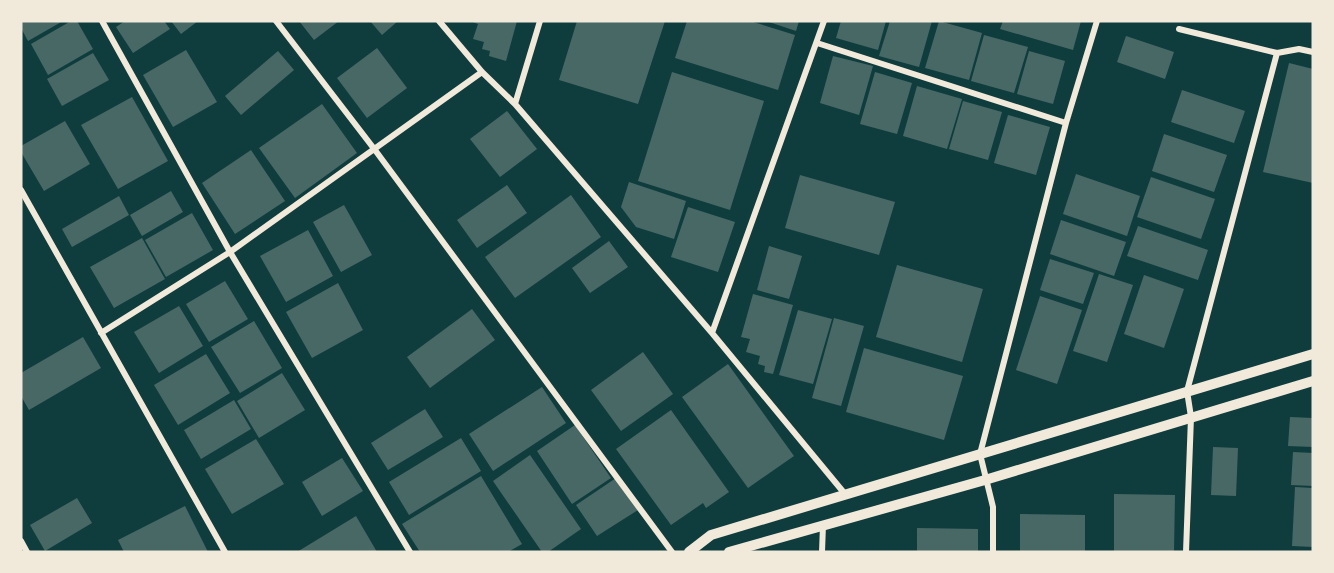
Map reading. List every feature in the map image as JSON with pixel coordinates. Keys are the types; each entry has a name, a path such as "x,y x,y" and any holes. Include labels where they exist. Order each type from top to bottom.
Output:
{"street":[{"path":"102,21 230,252 410,552"},
{"path":"276,21 375,150 672,552"},
{"path":"439,21 482,72 515,104 712,333 845,494"},
{"path":"515,104 540,21"},
{"path":"712,333 824,21"},
{"path":"993,552 993,507 980,453 1066,123 1097,21"},
{"path":"1179,29 1277,53 1299,49 1313,52"},
{"path":"817,43 1066,123"},
{"path":"1186,552 1191,417 1187,391 1277,53"},
{"path":"101,333 230,252 482,72"},
{"path":"21,190 225,552"},
{"path":"689,552 711,535 1313,354"},
{"path":"729,552 985,480 1313,381"},
{"path":"822,552 823,525"},
{"path":"21,541 27,552"}],"building":[{"path":"21,21 63,21 28,41 21,28"},
{"path":"71,21 77,21 93,49 48,75 31,44"},
{"path":"125,21 164,21 170,29 133,53 116,27"},
{"path":"171,21 198,21 181,34"},
{"path":"299,21 339,21 314,40"},
{"path":"370,21 398,21 382,35"},
{"path":"470,21 517,21 506,61 489,56 490,51 482,49 484,42 473,39 478,24"},
{"path":"577,21 665,21 638,104 559,80"},
{"path":"687,21 750,21 795,35 778,90 675,58"},
{"path":"766,21 799,21 796,31"},
{"path":"841,21 886,21 878,50 836,38"},
{"path":"890,21 932,21 919,67 879,56"},
{"path":"939,21 982,33 969,80 925,68"},
{"path":"1003,21 1081,21 1073,50 1000,29"},
{"path":"984,35 1028,47 1014,93 971,81"},
{"path":"1126,36 1174,52 1165,79 1117,62"},
{"path":"377,48 407,88 367,118 337,78"},
{"path":"186,50 217,102 173,127 143,75"},
{"path":"278,51 294,70 241,115 225,96"},
{"path":"1029,51 1065,61 1053,104 1017,94"},
{"path":"93,53 109,80 62,106 47,79"},
{"path":"833,56 873,66 859,115 820,103"},
{"path":"1289,63 1313,69 1313,183 1263,172"},
{"path":"672,72 764,101 730,210 638,181"},
{"path":"875,72 912,83 897,134 860,124"},
{"path":"917,86 962,99 947,149 903,136"},
{"path":"1182,90 1245,111 1234,143 1171,122"},
{"path":"132,97 168,161 118,189 81,125"},
{"path":"963,101 1002,112 988,160 949,149"},
{"path":"322,104 357,153 295,198 259,148"},
{"path":"507,111 537,149 500,177 470,139"},
{"path":"1008,115 1050,127 1036,175 994,163"},
{"path":"65,121 90,164 44,191 21,152 21,146"},
{"path":"1164,134 1227,155 1214,192 1152,171"},
{"path":"251,150 285,201 235,234 202,183"},
{"path":"1076,174 1140,196 1127,236 1063,214"},
{"path":"800,175 895,202 879,255 785,228"},
{"path":"1151,177 1215,199 1201,239 1137,217"},
{"path":"629,182 686,201 674,239 636,227 621,207"},
{"path":"507,185 527,213 477,248 457,220"},
{"path":"171,191 183,212 142,236 130,215"},
{"path":"571,195 601,237 515,298 485,257"},
{"path":"119,196 129,215 72,247 62,229"},
{"path":"344,205 372,255 341,272 313,222"},
{"path":"688,207 735,222 718,272 671,257"},
{"path":"192,213 213,250 166,277 145,240"},
{"path":"1061,220 1126,242 1114,276 1050,254"},
{"path":"1138,226 1208,250 1198,280 1127,256"},
{"path":"308,230 333,276 286,302 260,256"},
{"path":"142,238 165,279 114,308 90,267"},
{"path":"609,241 628,267 590,293 572,268"},
{"path":"769,246 802,256 789,299 757,290"},
{"path":"1050,259 1094,273 1083,304 1040,290"},
{"path":"897,265 983,289 962,362 876,337"},
{"path":"1099,274 1133,285 1107,362 1073,351"},
{"path":"1144,275 1184,289 1164,348 1124,334"},
{"path":"225,281 248,319 209,342 186,304"},
{"path":"338,283 363,330 312,358 286,312"},
{"path":"753,294 793,305 773,374 764,372 765,366 758,364 760,356 746,352 750,339 741,337"},
{"path":"1040,296 1082,310 1057,384 1016,370"},
{"path":"179,306 203,346 159,373 134,332"},
{"path":"472,309 495,340 430,388 407,357"},
{"path":"798,310 832,319 813,384 779,375"},
{"path":"834,318 864,326 841,406 812,398"},
{"path":"254,321 282,368 240,393 211,347"},
{"path":"83,337 101,368 29,410 21,396 21,373"},
{"path":"864,348 963,376 944,440 846,412"},
{"path":"643,352 673,394 621,431 591,390"},
{"path":"206,354 230,393 178,425 154,385"},
{"path":"728,364 794,456 748,488 682,397"},
{"path":"282,373 305,410 259,438 237,401"},
{"path":"542,387 566,423 493,471 469,434"},
{"path":"234,400 251,429 201,459 184,430"},
{"path":"425,409 443,437 388,470 371,443"},
{"path":"671,410 729,492 706,508 703,503 671,525 616,449"},
{"path":"1290,417 1313,418 1313,447 1288,446"},
{"path":"575,425 611,478 572,504 537,451"},
{"path":"461,438 481,471 409,515 389,482"},
{"path":"256,439 284,484 232,514 205,469"},
{"path":"1213,447 1238,448 1236,496 1211,495"},
{"path":"1293,452 1313,453 1313,486 1291,485"},
{"path":"530,455 581,529 548,552 542,552 493,481"},
{"path":"342,458 363,491 322,516 302,482"},
{"path":"481,476 522,544 508,552 420,552 402,524"},
{"path":"616,478 638,510 597,536 576,505"},
{"path":"1295,487 1313,488 1313,547 1292,546"},
{"path":"1114,494 1175,495 1174,552 1114,552"},
{"path":"77,498 92,523 45,551 30,525"},
{"path":"185,506 208,552 124,552 118,540"},
{"path":"1020,514 1085,515 1085,552 1020,552"},
{"path":"356,516 377,552 297,552"},
{"path":"917,528 978,529 978,552 917,552"}]}
